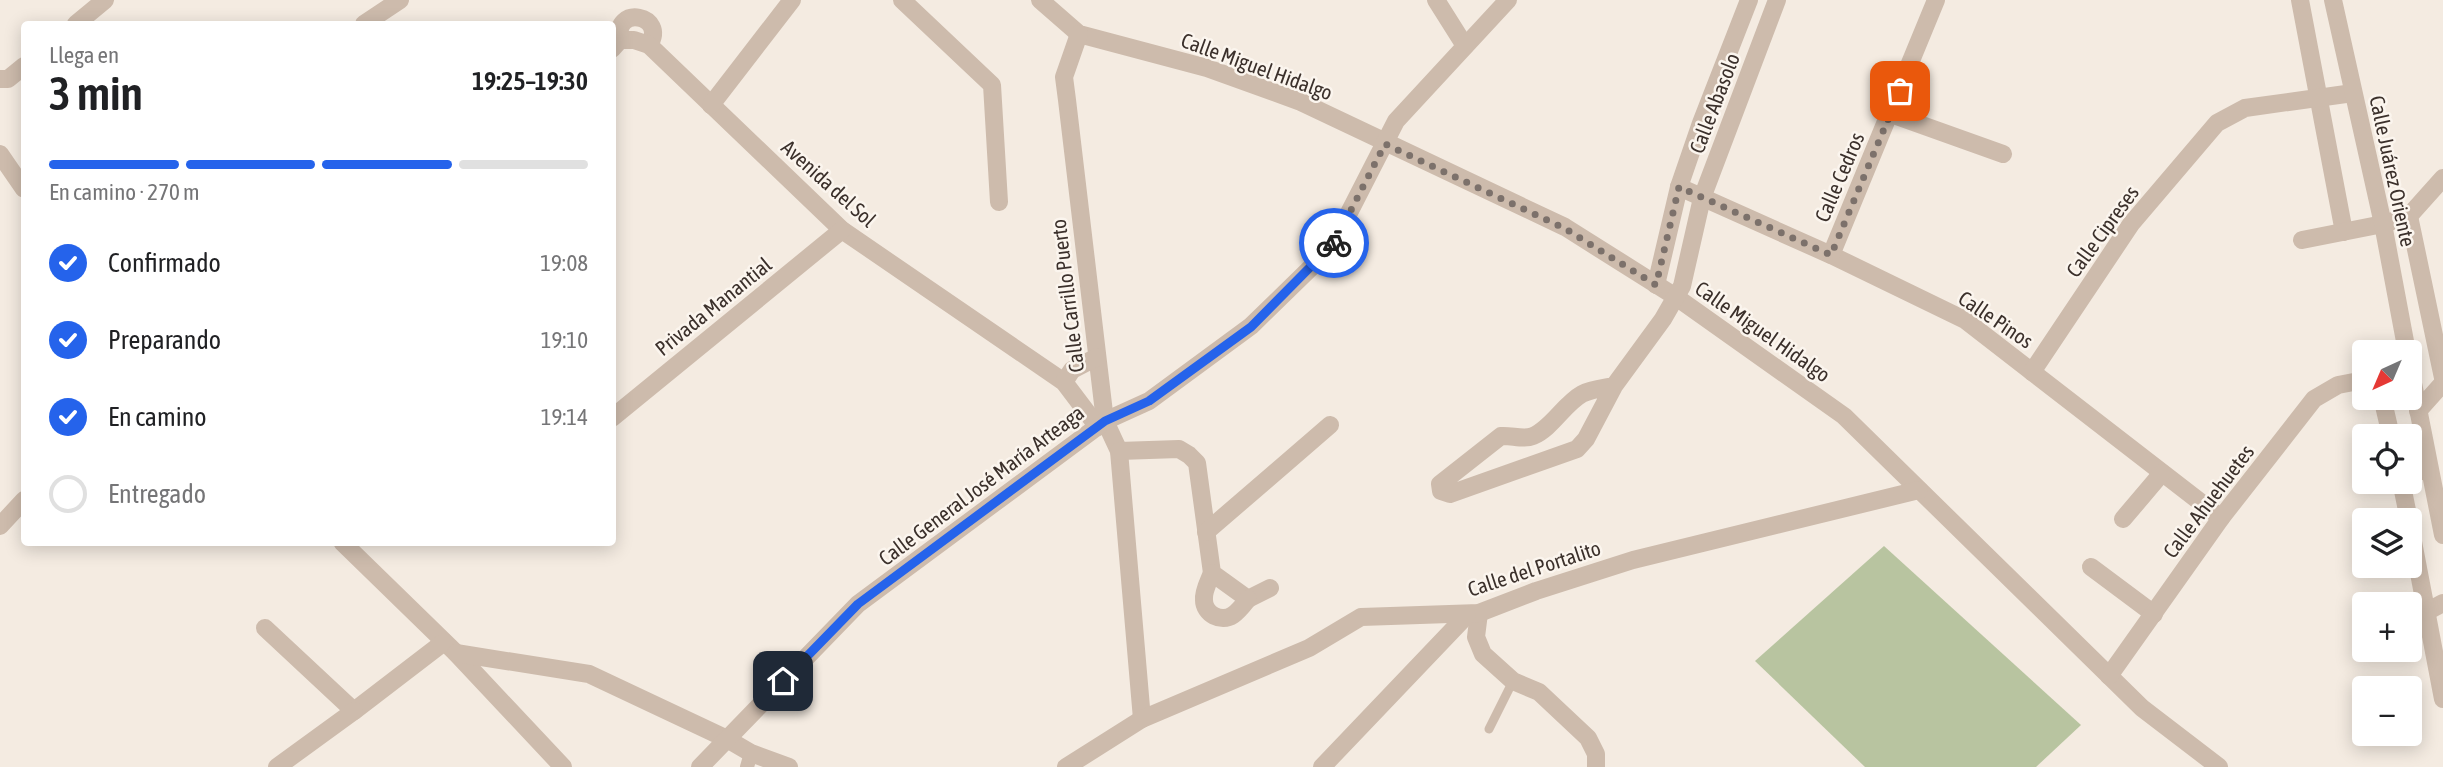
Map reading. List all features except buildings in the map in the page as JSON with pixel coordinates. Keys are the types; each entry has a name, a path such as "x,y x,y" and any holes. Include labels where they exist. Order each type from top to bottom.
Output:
{"street":[{"path":"80,21 105,0"},
{"path":"368,21 400,0"},
{"path":"711,105 792,0"},
{"path":"902,0 992,85 999,202"},
{"name":"Calle Miguel Hidalgo","path":"1040,0 1079,34 1208,68 1289,97 1564,228 1676,298 1844,416 2142,708 2219,767"},
{"path":"1436,0 1465,47"},
{"name":"Calle General José María Arteaga","path":"700,767 858,604 1102,424 1149,401 1251,327 1331,248 1396,121 1508,0"},
{"name":"Calle Abasolo","path":"1656,285 1679,187 1700,123 1749,0"},
{"name":"Calle Abasolo","path":"1614,386 1585,392 1539,433 1529,438 1501,436 1440,484 1441,491 1450,494 1577,449 1586,439 1614,386 1682,286 1702,198 1777,0"},
{"name":"Calle Cedros","path":"1831,255 1936,0"},
{"path":"2300,0 2344,232"},
{"name":"Calle Juárez Oriente","path":"2333,0 2383,224 2405,340"},
{"name":"Calle Carrillo Puerto","path":"1079,34 1065,77 1097,357 1102,424 1119,451 1142,719"},
{"name":"Avenida del Sol","path":"629,44 711,105 842,230 1064,382 1102,424"},
{"path":"0,79 8,79 21,68"},
{"path":"2320,97 2353,93"},
{"name":"Calle Cipreses","path":"2032,372 2132,224 2217,123 2245,108 2320,97"},
{"path":"1891,114 2003,154"},
{"path":"1700,123 1727,133"},
{"path":"0,154 21,185"},
{"path":"2301,240 2383,224 2409,216 2443,178"},
{"name":"Calle Pinos","path":"1679,187 1831,255 1965,320 2221,519"},
{"path":"2409,216 2443,378"},
{"name":"Privada Manantial","path":"616,415 842,230"},
{"path":"1662,258 1687,264"},
{"path":"1064,382 1072,370 1097,357"},
{"name":"Calle Ahuehuetes","path":"2109,677 2221,519 2314,399 2338,385 2352,382"},
{"path":"2443,383 2418,411 2443,535"},
{"path":"1206,532 1330,425"},
{"path":"1119,451 1179,449 1197,463 1212,573 1203,597 1210,613 1221,618 1233,615 1248,599 1270,587"},
{"path":"2422,471 2429,468"},
{"path":"2123,519 2162,473"},
{"name":"Calle del Portalito","path":"1066,767 1142,719 1309,648 1361,617 1473,614 1633,560 1919,491"},
{"path":"0,526 21,503"},
{"path":"346,546 450,648 563,767"},
{"path":"2091,566 2154,614"},
{"path":"1212,573 1248,599"},
{"path":"2420,578 2426,612 2438,648 2443,699"},
{"path":"2426,612 2443,603"},
{"path":"1473,614 1476,637 1483,654 1513,681 1539,692 1588,738 1596,754 1595,767"},
{"path":"1322,767 1473,614"},
{"path":"265,628 354,711"},
{"path":"277,767 354,711 450,648 589,674 727,739 749,760 782,766"}],"lane":[{"path":"1489,729 1513,681"}],"green space":[{"path":"1884,546 2081,725 2036,767 1865,767 1755,661"}],"way so far":[{"path":"1334,243 1385,144 1564,228 1656,285 1679,187 1831,255 1900,91"}],"route":[{"path":"783,681 858,604 1105,421 1149,401 1251,327 1334,243"}]}
